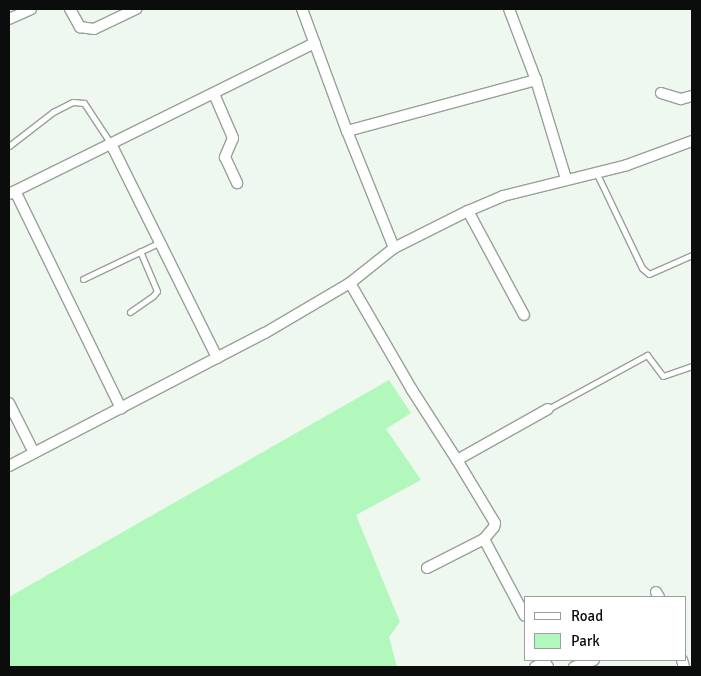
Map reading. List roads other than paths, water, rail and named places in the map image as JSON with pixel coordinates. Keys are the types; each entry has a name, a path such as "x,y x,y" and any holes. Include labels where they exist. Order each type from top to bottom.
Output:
{"street":[{"path":"9,19 31,9"},
{"path":"70,9 80,27 94,29 136,9"},
{"path":"302,9 347,131 394,248"},
{"path":"509,9 536,80 566,179"},
{"path":"121,408 12,193 315,43"},
{"path":"347,131 536,80"},
{"path":"661,93 681,99 692,96"},
{"path":"214,94 233,138 225,157 237,183"},
{"path":"9,466 265,333 350,283 394,248 468,211 503,196 627,165 692,141"},
{"path":"111,144 158,243 217,358"},
{"path":"468,211 524,315"},
{"path":"350,283 412,390 495,523 484,539 427,568"},
{"path":"9,403 34,453"},
{"path":"457,460 548,409"},
{"path":"484,539 524,614"},
{"path":"574,667 591,661"},
{"path":"535,667 546,663"}],"lane":[{"path":"9,146 53,112 73,102 84,103 111,144"},
{"path":"596,172 642,268 649,274 692,255"},
{"path":"82,278 158,243"},
{"path":"130,312 154,296 157,291 140,251"},
{"path":"548,409 647,355 663,376 692,366"}]}
